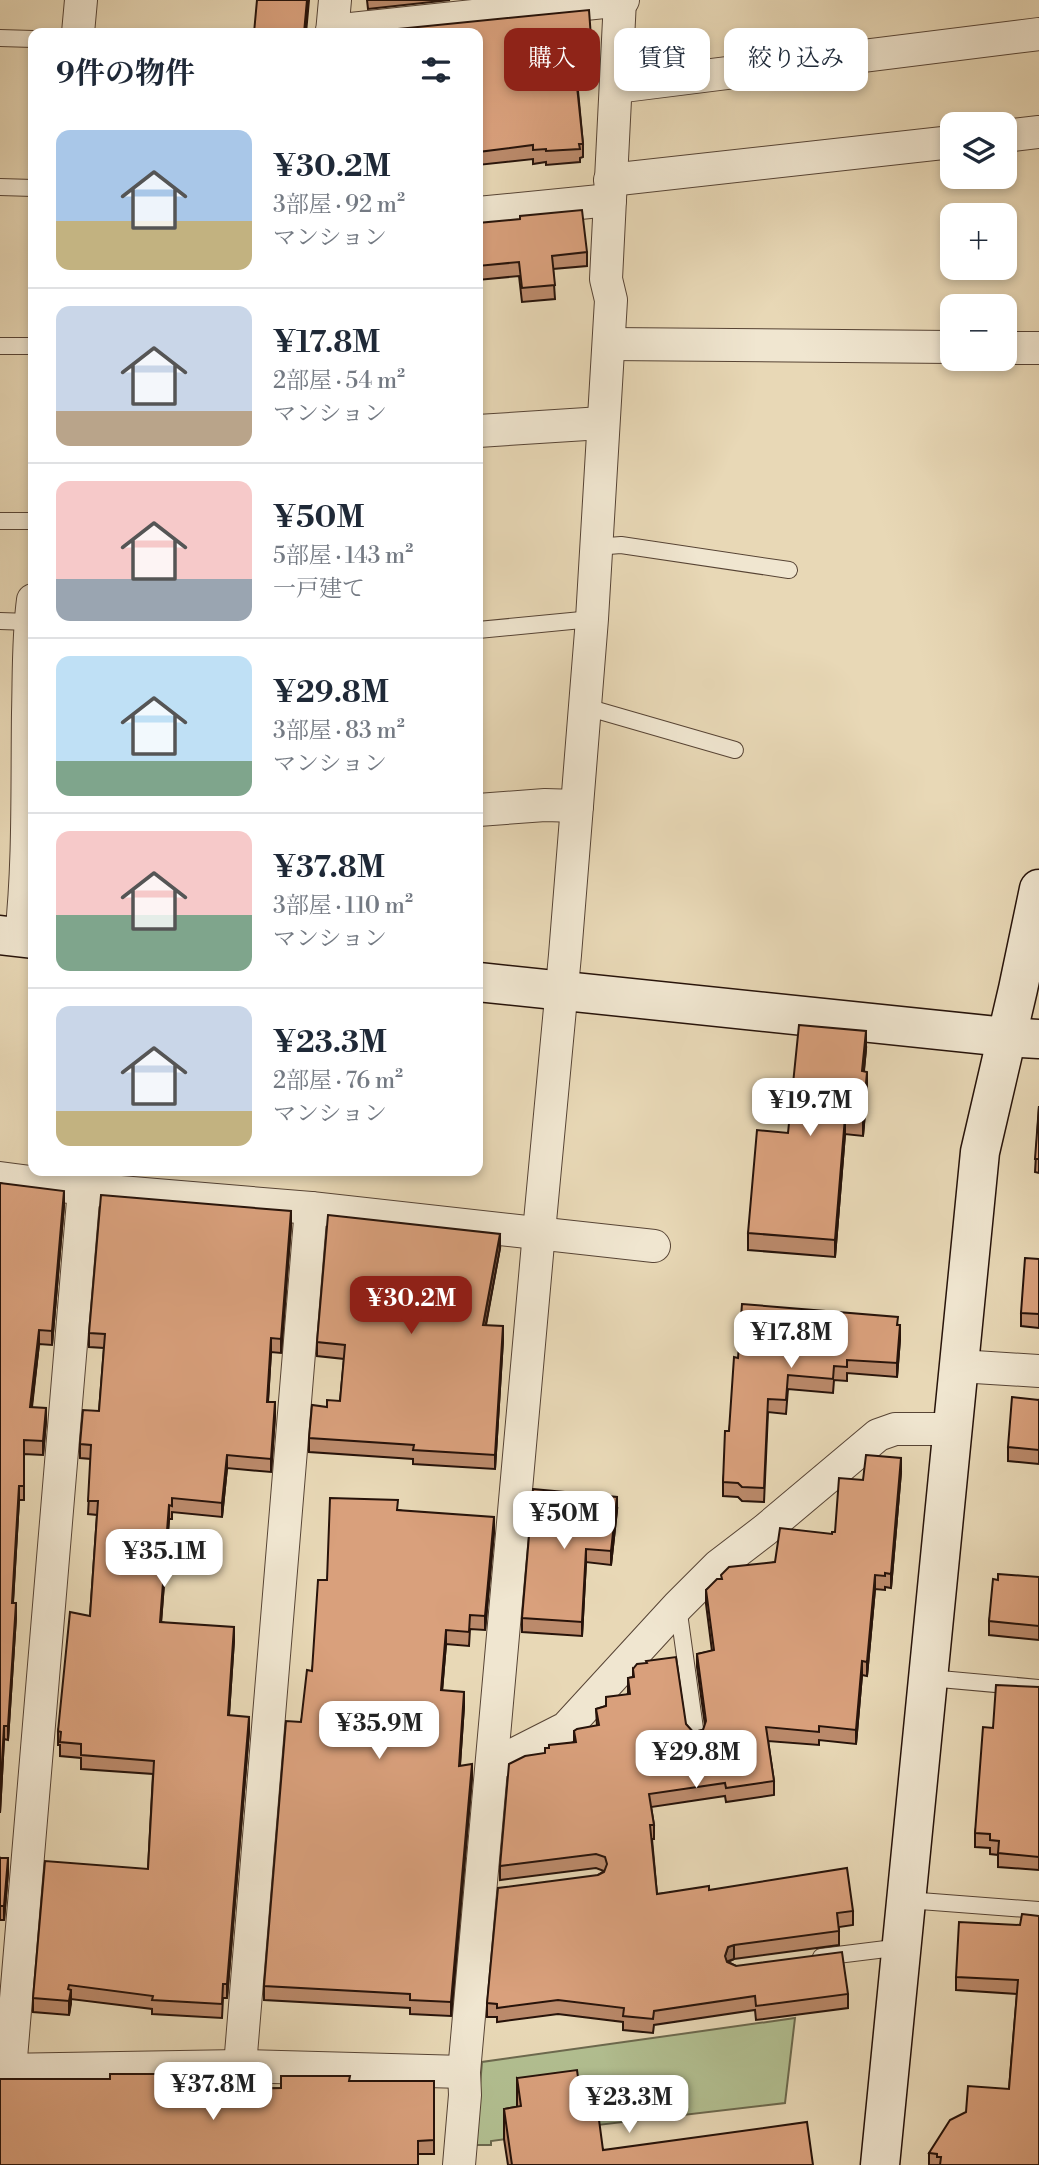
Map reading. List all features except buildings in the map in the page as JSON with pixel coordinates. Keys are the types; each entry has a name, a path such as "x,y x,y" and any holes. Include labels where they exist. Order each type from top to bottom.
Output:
{"street":[{"path":"78,28 81,0"},
{"path":"333,21 621,0 619,28"},
{"path":"710,75 1039,34"},
{"path":"459,2165 465,2095 464,2072 487,1892 493,1765 586,708 609,344 611,300 606,279 616,91"},
{"path":"1017,135 1039,132"},
{"path":"483,212 610,190 940,144"},
{"path":"609,344 940,347"},
{"path":"1017,348 1039,348"},
{"path":"483,431 602,423"},
{"path":"21,614 28,646"},
{"path":"18,937 26,889 28,797"},
{"path":"483,810 545,805 577,806"},
{"path":"880,2165 980,1152 1022,1038 1039,889"},
{"path":"483,982 1022,1038"},
{"path":"0,1178 84,1189 311,1208 654,1246"},
{"path":"84,1189 5,2070 240,2066 464,2072"},
{"path":"240,2066 311,1208"},
{"path":"959,1366 1039,1371"},
{"path":"493,1765 566,1728 718,1566 878,1435 895,1429 952,1429"}],"lane":[{"path":"0,38 28,39"},
{"path":"0,187 28,188"},
{"path":"0,346 28,346"},
{"path":"0,521 28,521"},
{"path":"595,547 621,545 789,570"},
{"path":"483,630 592,619"},
{"path":"586,708 735,750"},
{"path":"678,1606 696,1736"},
{"path":"929,1678 1039,1688"},
{"path":"907,1899 1039,1910"},
{"path":"802,1960 902,1947"}],"green space":[{"path":"795,2018 785,2103 598,2125 598,2094 517,2105 519,2122 528,2136 491,2141 491,2145 475,2145 482,2062"}]}
